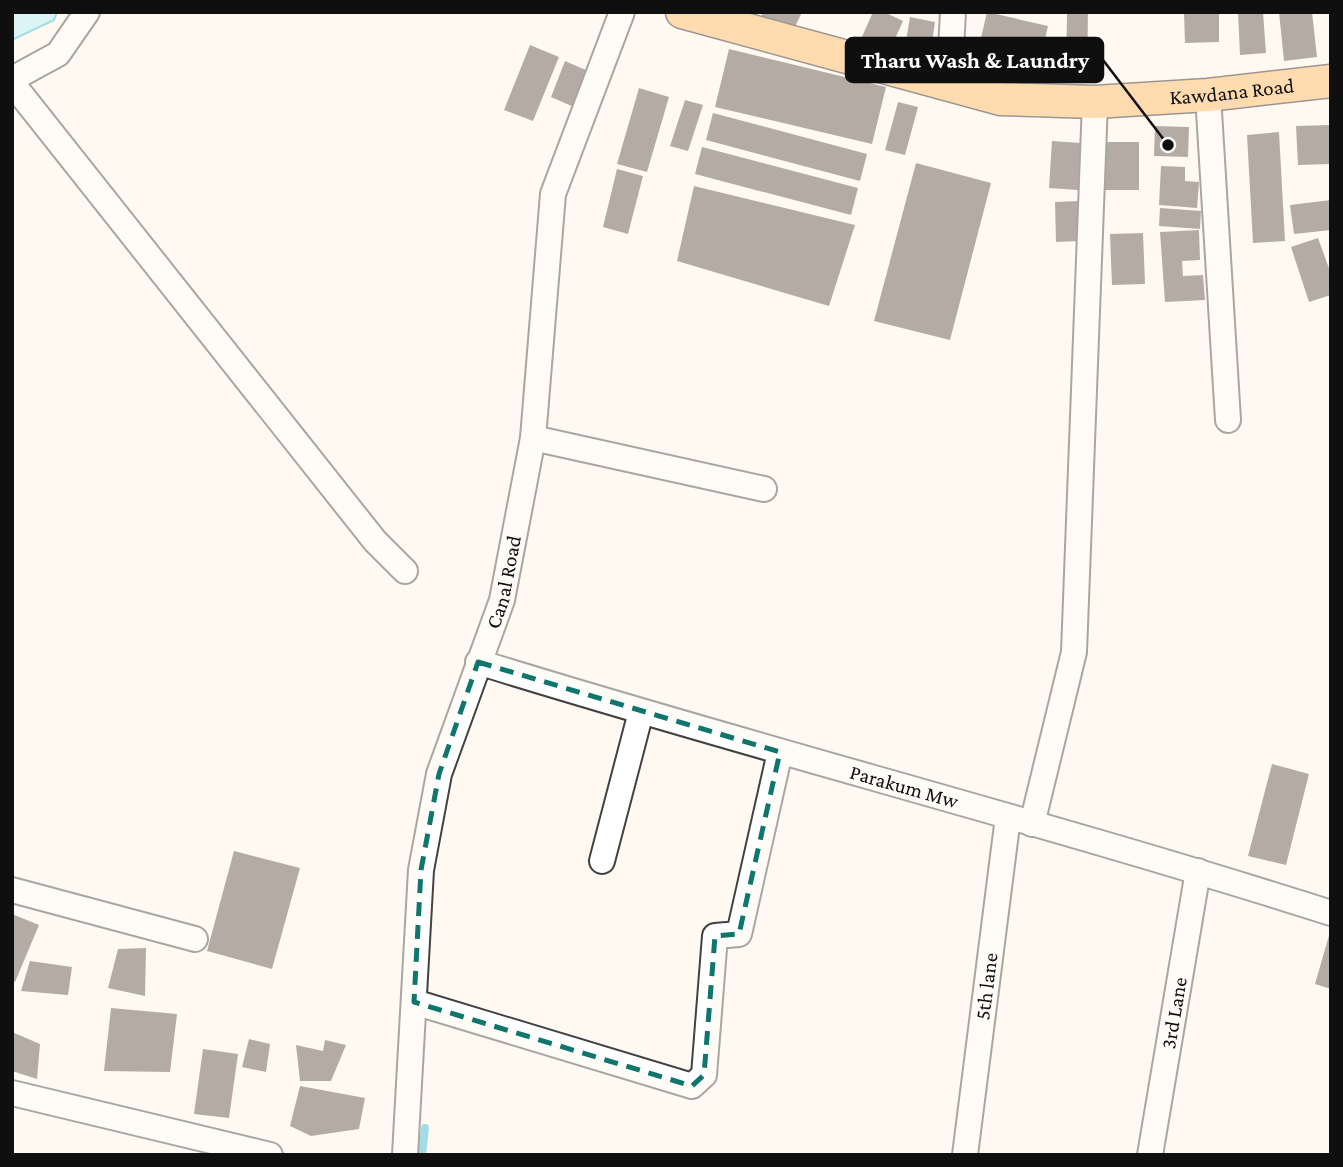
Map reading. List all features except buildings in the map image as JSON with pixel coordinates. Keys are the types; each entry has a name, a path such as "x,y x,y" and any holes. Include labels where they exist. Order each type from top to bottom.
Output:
{"main road":[{"name":"Kawdana Road","path":"682,12 1001,99 1095,102 1208,95 1331,81"}],"street":[{"path":"87,12 58,54 12,81 366,530 405,571"},
{"name":"Canal Road","path":"405,1155 421,870 439,774 502,600 533,438 553,194 622,12"},
{"path":"949,86 953,12"},
{"path":"1208,95 1228,420"},
{"path":"1032,824 1074,652 1095,102"},
{"path":"533,438 764,489"},
{"name":"Parakum Mw","path":"478,662 641,712 1198,871 1331,913"},
{"path":"602,861 641,712"},
{"path":"414,1002 692,1086 704,1075 715,936 739,934 780,752"},
{"name":"5th lane","path":"965,1155 1008,817"},
{"name":"3rd Lane","path":"1150,1155 1198,871"},
{"path":"12,890 195,939"},
{"path":"12,1093 270,1155"}],"highlighted area":[{"path":"478,662 780,752 739,934 715,936 704,1075 692,1086 414,1002 421,870 439,774"}],"water":[{"path":"12,12 57,12 54,20 12,40"}],"waterway":[{"path":"422,1155 425,1128"}],"place":[{"name":"Tharu Wash & Laundry","path":"1168,145"}]}
